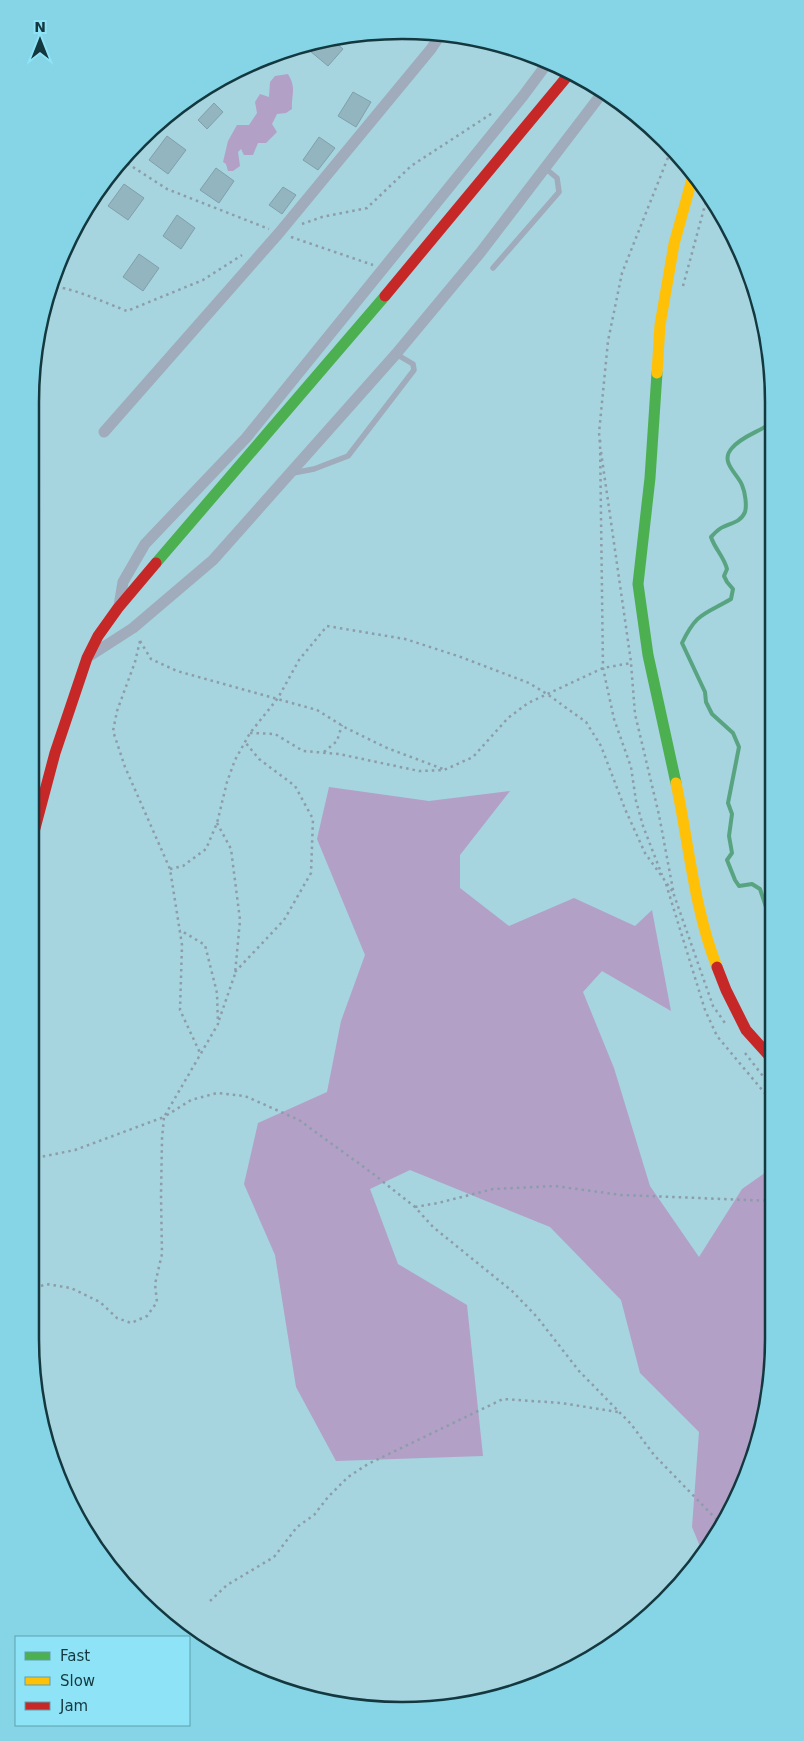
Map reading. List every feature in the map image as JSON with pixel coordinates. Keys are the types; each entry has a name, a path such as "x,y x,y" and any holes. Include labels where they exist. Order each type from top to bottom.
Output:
{"street":[{"path":"104,432 279,233 436,41"},
{"path":"118,608 123,582 145,544 246,438 544,67"},
{"path":"39,814 86,658 98,636 118,608 403,276 566,78"},
{"path":"86,658 133,628 213,560 396,354 480,253 600,97"},
{"path":"691,182 674,244 660,325 650,478 638,584 648,655 680,797 693,878 709,947 726,990 746,1030 765,1051"}],"lane":[{"path":"493,268 559,192 557,178 545,168"},
{"path":"290,473 314,469 348,456 414,370 413,364 396,354"}],"path":[{"path":"669,155 622,273 608,341 599,434 631,663 635,714 659,815 674,894 714,1006 729,1028"},
{"path":"128,164 167,189 279,233 382,268"},
{"path":"600,440 603,668 614,719 631,767 638,810 665,881 705,1010 717,1036 765,1093"},
{"path":"170,869 182,866 206,850 217,823 227,782 235,760 250,733 278,698 300,660 327,626 405,640 458,656 529,683 586,722 601,746 625,809 645,853 674,894"},
{"path":"133,628 151,659 176,671 317,710 387,748 444,770"},
{"path":"140,641 135,662 117,711 113,731 125,767 170,869 182,945 180,1010 201,1055"},
{"path":"250,733 275,734 303,751 324,752 419,771 444,770 473,757 508,718 528,703 603,668 631,663"},
{"path":"324,752 336,741 342,725"},
{"path":"236,972 284,920 311,873 313,819 295,786 259,758 245,742"},
{"path":"39,1287 46,1284 71,1288 100,1302 117,1318 131,1323 147,1316 156,1302 155,1284 162,1254 161,1195 164,1117 218,1024 236,972 240,920 231,849 217,823"},
{"path":"179,929 205,945 217,994 218,1024"},
{"path":"744,1050 765,1079"},
{"path":"39,1157 75,1150 164,1117 191,1100 217,1093 245,1096 299,1120 415,1207 433,1227 512,1291 537,1318 579,1371 631,1424 654,1455 717,1520"},
{"path":"415,1207 493,1189 555,1186 621,1194 765,1201"},
{"path":"210,1601 226,1585 274,1557 297,1528 314,1515 348,1476 368,1464 503,1399 562,1403 620,1412"}],"shaded area":[{"path":"288,74 293,88 292,109 286,113 277,114 272,124 277,132 266,143 258,143 253,155 244,155 241,149 238,152 240,166 233,171 228,171 226,164 223,162 228,141 237,125 249,125 257,113 255,102 260,94 269,97 270,82 275,76"},
{"path":"329,787 429,801 510,791 460,855 460,888 509,926 574,898 635,926 652,910 671,1011 602,971 583,992 614,1068 650,1186 699,1257 742,1189 765,1173 765,1339 762,1386 758,1410 753,1433 738,1478 717,1521 700,1546 692,1527 699,1432 640,1373 621,1300 550,1227 410,1170 370,1189 398,1264 467,1305 483,1456 336,1461 296,1387 275,1255 244,1184 258,1123 327,1092 341,1021 365,955 317,839"}],"building":[{"path":"338,45 343,49 328,66 310,51"},
{"path":"353,92 371,102 356,127 338,116"},
{"path":"214,103 223,112 207,129 198,120"},
{"path":"167,136 186,150 168,174 149,160"},
{"path":"319,137 335,148 318,170 303,160"},
{"path":"216,168 234,181 219,203 200,190"},
{"path":"124,184 144,198 128,220 108,206"},
{"path":"283,187 296,195 282,214 269,205"},
{"path":"177,215 195,228 181,249 163,236"},
{"path":"139,254 159,268 143,291 123,277"}],"waterway":[{"path":"765,427 741,440 729,453 728,463 744,491 745,512 738,520 721,528 711,537 726,565 727,569 724,576 733,589 731,599 702,615 692,625 682,643 705,692 706,702 712,714 733,733 739,747 728,803 732,814 729,836 732,853 727,860 739,886 752,884 760,889 765,904"}],"traffic: fast":[{"path":"156,563 385,296"},
{"path":"657,373 650,478 638,584 648,655 676,783"}],"traffic: slow":[{"path":"657,373 660,325 674,244 691,182"},
{"path":"676,783 697,899 717,967"}],"traffic: jam":[{"path":"385,296 566,78"},
{"path":"39,813 55,753 87,658 98,636 118,608 156,563"},
{"path":"717,967 746,1030 765,1051"}]}
